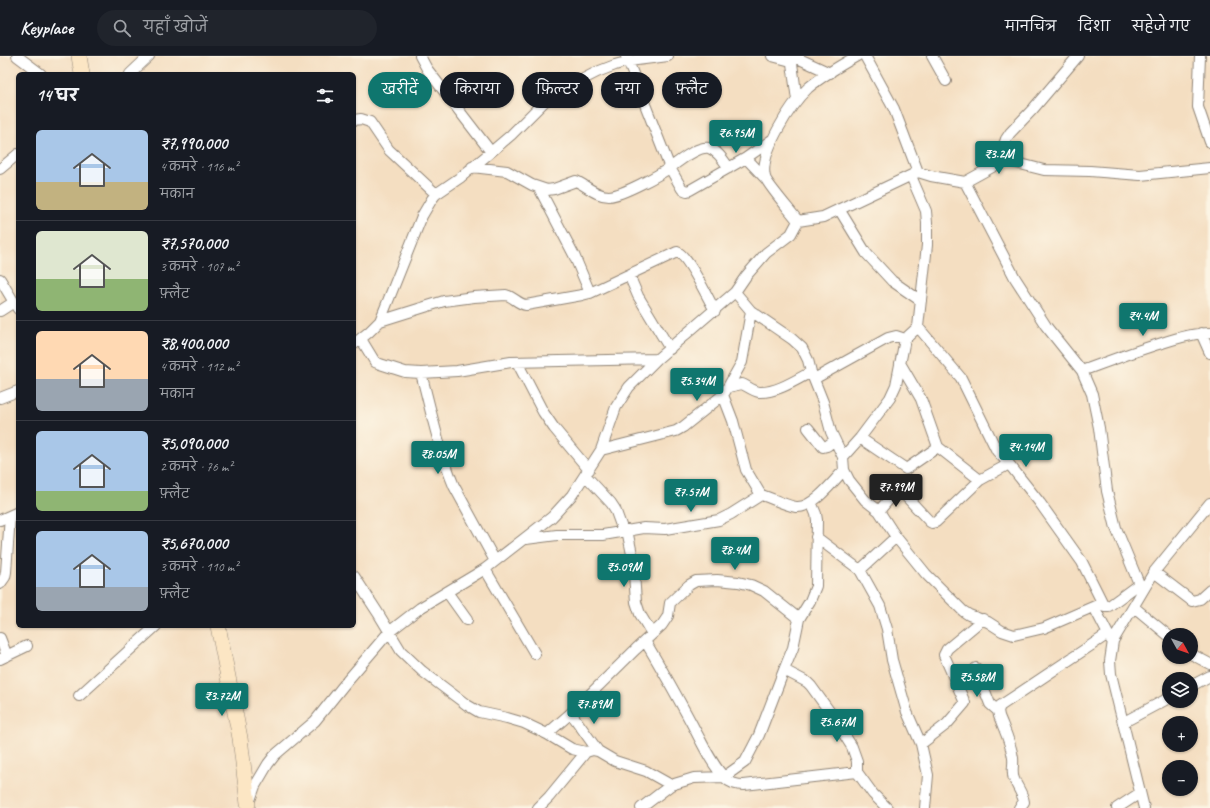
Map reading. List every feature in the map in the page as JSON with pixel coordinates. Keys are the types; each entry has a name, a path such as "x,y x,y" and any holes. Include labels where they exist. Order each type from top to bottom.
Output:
{"main road":[{"path":"79,56 82,72"},
{"path":"90,56 91,72"},
{"path":"218,628 240,738 249,807"}],"street":[{"path":"17,56 38,72"},
{"path":"132,72 149,56"},
{"path":"420,56 428,69 491,152"},
{"path":"657,360 517,362 457,371 421,373 405,372 380,364 376,362 358,342 370,332 380,320 422,216 436,194 491,152 548,98 597,72 627,59 668,56"},
{"path":"772,56 792,58 830,73"},
{"path":"765,178 766,158 773,139 797,100 808,89 857,56"},
{"path":"843,457 860,438 890,398 896,385 905,339 918,327 927,245 926,211 915,174 894,109 866,56"},
{"path":"932,56 946,81"},
{"path":"1005,160 1004,145 1010,132 1033,109 1078,56"},
{"path":"792,58 797,100"},
{"path":"627,59 670,168 682,189 687,191 729,168 773,139"},
{"path":"1203,60 1198,107 1210,142"},
{"path":"356,120 361,119 370,122 389,150 436,194"},
{"path":"472,167 507,171 539,188 554,189 576,181 602,195 614,195 631,188 670,168 694,152 704,148 710,148 716,152 729,168"},
{"path":"0,156 4,166 16,156"},
{"path":"746,158 765,178 798,221"},
{"path":"798,221 823,217 915,174 965,182 1005,160 1044,170 1090,171 1140,175 1210,168"},
{"path":"965,182 1015,278 1046,326 1082,371 1092,394 1099,428 1106,491 1116,528 1140,588 1134,607 1110,638 1001,704 998,711"},
{"path":"539,188 574,255 590,293"},
{"path":"839,209 866,253 892,281 921,302"},
{"path":"249,807 255,786 275,755 315,721 389,632 420,608 485,569 552,517 572,495 601,450 616,407 629,387 657,360 735,292 746,276 766,253 792,234 798,221"},
{"path":"380,320 431,305 455,300 506,295 510,296 520,304 526,304 590,293 677,252 681,253 687,261 715,311"},
{"path":"629,274 638,296 670,349"},
{"path":"0,311 16,305 1,284"},
{"path":"735,292 751,311 792,338 802,348 808,360 812,376 823,402 835,440 843,457 844,470 865,500 879,511 896,537 926,574 964,612 969,616 983,619 1002,631 1014,635 1044,628 1098,605 1109,606 1140,588 1210,503"},
{"path":"751,311 742,362 726,391 746,470 761,495 797,507 811,502 844,470"},
{"path":"918,327 961,378 997,451 1040,504 1082,562 1110,638 1111,674 1144,808"},
{"path":"1082,371 1141,350 1205,333 1210,353"},
{"path":"601,450 676,431 683,427 726,391 742,384 758,392 774,389 812,376 888,338 896,336 905,339"},
{"path":"517,362 543,412 615,509 625,530 633,559 636,602 640,614 652,634"},
{"path":"900,363 921,399 938,447 980,480"},
{"path":"421,373 449,475 495,561"},
{"path":"0,398 16,392"},
{"path":"808,428 823,447 835,440"},
{"path":"860,438 906,469 938,447"},
{"path":"879,511 896,491 900,490 930,522 936,522 980,480 1009,464"},
{"path":"526,538 557,535 594,536 625,530 665,528 719,520 761,495"},
{"path":"641,808 671,785 694,778 724,778 745,762 759,735 793,648 798,619 810,601 816,586 817,520 811,502"},
{"path":"0,520 14,514"},
{"path":"0,584 5,577 6,572 14,514"},
{"path":"816,537 860,570 880,606 887,628 892,660 903,700 921,744 928,775 925,808"},
{"path":"860,570 896,537"},
{"path":"485,569 535,654"},
{"path":"1154,572 1192,601 1200,599 1210,590"},
{"path":"356,579 401,651 422,671 467,706 479,712 524,723 547,734 572,749 586,752 593,750 598,751 615,761 646,771 671,785"},
{"path":"547,734 571,713 666,620 670,603 689,585 696,581 717,580 751,585 764,592 798,619"},
{"path":"447,592 467,620"},
{"path":"1134,607 1162,630"},
{"path":"921,744 947,724 965,703 944,655 947,649 983,619"},
{"path":"79,696 154,628"},
{"path":"0,638 4,657 27,646"},
{"path":"644,642 667,678 709,754 724,778 731,783 744,786 857,772"},
{"path":"1198,658 1210,664"},
{"path":"976,668 990,704 998,711 1012,750 1014,760 1012,773 1023,797 1024,806"},
{"path":"784,670 807,682 832,715 852,747 857,761 857,772 873,794 887,808"},
{"path":"1198,682 1210,676"},
{"path":"1124,722 1162,702"},
{"path":"571,713 598,751"},
{"path":"538,808 586,752"},
{"path":"1117,808 1140,793"}]}
